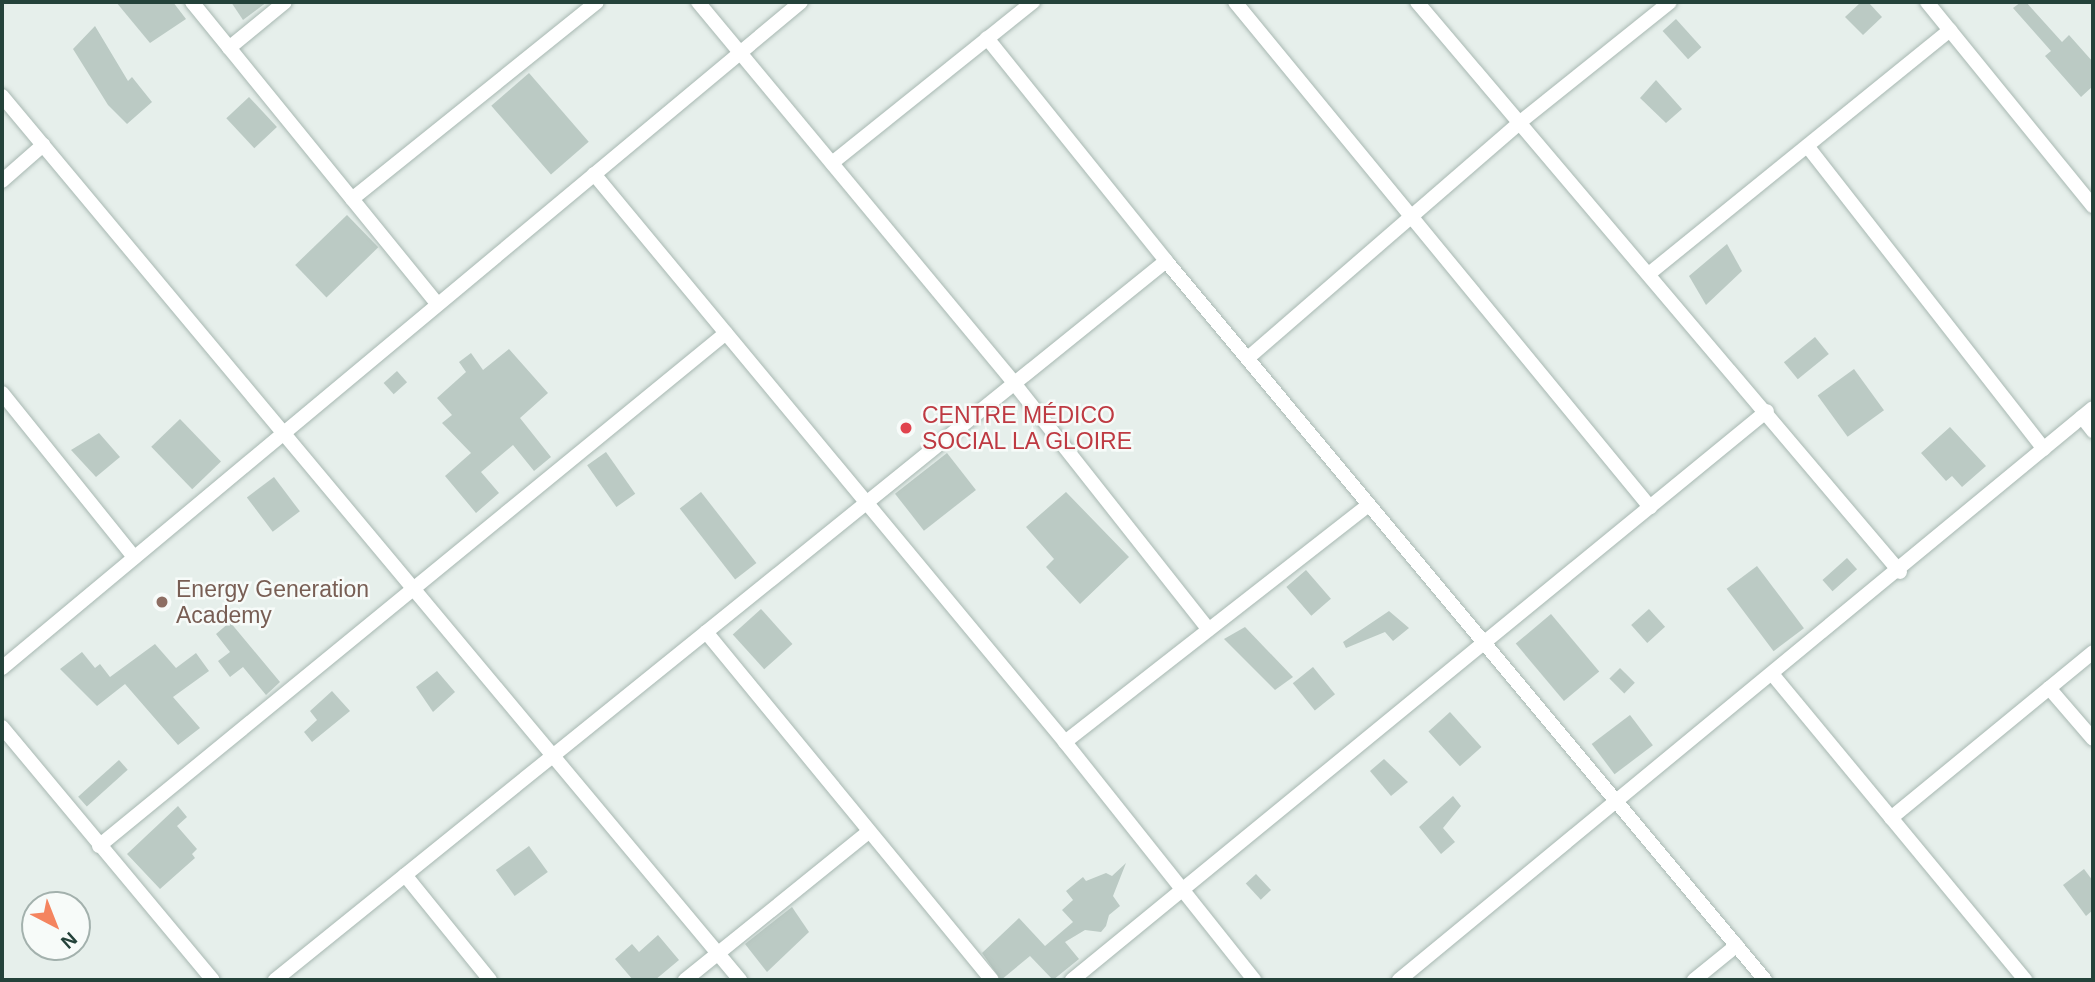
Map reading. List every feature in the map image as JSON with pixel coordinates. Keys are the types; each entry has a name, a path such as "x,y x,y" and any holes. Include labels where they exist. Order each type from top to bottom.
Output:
{"street":[{"path":"192,2 437,304"},
{"path":"229,48 285,2"},
{"path":"352,199 597,2"},
{"path":"698,2 1014,383 1207,627"},
{"path":"2,668 801,2"},
{"path":"832,163 1033,2"},
{"path":"1235,2 1408,218 1650,507"},
{"path":"1417,2 1767,411 1900,572"},
{"path":"1248,358 1519,123 1670,2"},
{"path":"1927,2 2093,206"},
{"path":"1650,273 1950,30"},
{"path":"987,38 1166,261 1765,980"},
{"path":"2,96 286,431 740,980"},
{"path":"2,181 43,145"},
{"path":"1808,147 2044,449"},
{"path":"594,174 1065,742 1254,980"},
{"path":"275,980 1166,261"},
{"path":"99,846 416,591 726,333"},
{"path":"4,402 134,557"},
{"path":"1072,980 1767,411"},
{"path":"1399,980 1900,572 2087,413 2093,431"},
{"path":"1065,742 1207,627 1368,505"},
{"path":"706,632 867,833 992,980"},
{"path":"1891,818 2093,652"},
{"path":"1773,675 2025,980"},
{"path":"2049,688 2093,739"},
{"path":"2,727 213,980"},
{"path":"685,980 867,833"},
{"path":"405,875 490,980"},
{"path":"1694,980 1737,945"}],"building":[{"path":"116,2 173,2 186,19 150,43"},
{"path":"231,2 267,2 243,20"},
{"path":"1861,2 1868,2 1882,17 1863,35 1845,17"},
{"path":"2026,2 2062,42 2069,35 2093,62 2093,86 2081,97 2045,56 2051,51 2013,8"},
{"path":"1676,19 1701,47 1688,59 1663,31"},
{"path":"95,26 128,81 132,77 152,102 127,124 108,105 73,49"},
{"path":"529,73 589,142 551,174 491,106"},
{"path":"1656,80 1682,109 1666,123 1640,98"},
{"path":"249,97 277,127 254,148 226,118"},
{"path":"347,215 378,247 326,297 295,265"},
{"path":"1727,244 1742,271 1706,305 1689,276"},
{"path":"1815,337 1829,354 1798,379 1784,362"},
{"path":"509,349 548,393 520,418 551,457 534,471 513,445 481,472 499,493 476,513 445,476 471,453 442,423 452,415 437,398 466,372 459,362 471,353 483,370"},
{"path":"1854,369 1884,410 1848,437 1818,395"},
{"path":"397,371 407,382 394,394 384,383"},
{"path":"180,419 221,461 192,489 151,447"},
{"path":"1950,427 1986,466 1962,487 1952,476 1946,481 1921,453"},
{"path":"99,433 120,457 96,477 71,450"},
{"path":"606,452 635,494 616,507 587,465"},
{"path":"947,453 976,490 924,531 895,494"},
{"path":"274,477 300,511 273,532 247,497"},
{"path":"701,492 756,563 735,580 680,509"},
{"path":"1066,492 1129,557 1080,604 1046,567 1054,559 1026,527"},
{"path":"1847,558 1857,569 1833,591 1822,580"},
{"path":"1757,566 1804,628 1774,651 1727,589"},
{"path":"1306,570 1331,599 1311,616 1286,587"},
{"path":"761,609 792,644 764,669 733,634"},
{"path":"1649,609 1665,627 1647,643 1631,625"},
{"path":"1389,611 1409,628 1393,641 1385,632 1346,648 1343,642"},
{"path":"1551,614 1599,671 1564,701 1516,644"},
{"path":"230,622 280,682 266,695 243,667 230,677 218,661 230,652 216,634"},
{"path":"1245,627 1293,677 1275,690 1224,639"},
{"path":"155,644 176,668 196,653 209,671 173,697 200,728 178,745 125,684 97,706 60,669 82,652 95,668 100,664 110,677"},
{"path":"1313,667 1335,694 1315,711 1293,683"},
{"path":"1620,668 1635,683 1624,693 1609,679"},
{"path":"437,671 455,692 433,712 416,687"},
{"path":"332,691 350,711 312,742 304,732 317,720 310,711"},
{"path":"1450,712 1481,747 1460,766 1428,731"},
{"path":"1630,715 1653,745 1615,774 1592,744"},
{"path":"1384,759 1408,782 1391,796 1370,771"},
{"path":"119,760 128,770 87,806 78,797"},
{"path":"1453,796 1461,806 1443,828 1455,842 1441,854 1419,827"},
{"path":"178,806 187,817 177,826 197,849 192,854 195,858 160,889 127,854"},
{"path":"529,846 548,872 515,896 496,870"},
{"path":"1126,863 1113,896 1120,906 1109,915 1106,926 1101,932 1085,930 1065,942 1079,959 1053,980 1030,956 1001,980 982,953 1019,918 1045,946 1073,922 1062,910 1073,900 1066,891 1083,877 1086,881 1106,873 1112,876"},
{"path":"2084,869 2093,881 2093,910 2086,916 2063,885"},
{"path":"1256,874 1271,890 1261,900 1246,884"},
{"path":"792,907 809,932 767,972 745,944"},
{"path":"658,935 679,960 655,980 633,980 615,959 632,944 639,952"}],"place":[{"name":"CENTRE MÉDICO SOCIAL LA GLOIRE","path":"906,428"},
{"name":"Energy Generation Academy","path":"162,602"}]}
